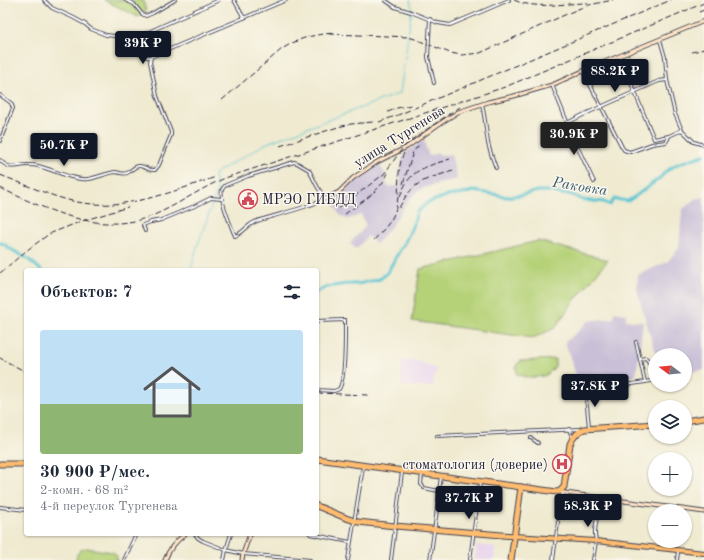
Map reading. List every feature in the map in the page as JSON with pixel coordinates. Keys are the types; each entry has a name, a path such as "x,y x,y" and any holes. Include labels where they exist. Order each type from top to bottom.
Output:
{"highway":[{"path":"692,420 704,418"},
{"path":"319,459 557,492 563,490 572,439 584,429 648,424"},
{"path":"0,464 24,464"},
{"path":"511,560 521,487"},
{"path":"319,507 354,521 514,536"}],"main road":[{"path":"514,536 596,541 704,553"}],"street":[{"path":"44,0 52,8 86,24 91,29 106,35 133,38 141,43"},
{"path":"125,0 134,4 144,16 175,0"},
{"path":"219,0 143,34 141,43 144,56 147,58 151,57 286,0"},
{"path":"234,0 244,18"},
{"path":"385,0 395,7 438,23 451,24 509,0"},
{"path":"430,19 428,57 434,82"},
{"name":"улица Тургенева","path":"222,199 234,236 238,235 248,226 258,221 325,200 339,192 353,178 378,162 407,147 458,112 552,85 704,21"},
{"path":"660,40 665,57 667,80 673,109 682,130 694,142 704,145"},
{"path":"620,56 654,139 669,136 682,130"},
{"path":"0,160 11,166 17,167 29,164 77,178 88,179 117,172 125,174 134,167 140,166 153,171 156,169 159,165 171,132 156,92 150,62 151,57"},
{"path":"583,71 622,148 627,152 652,144 666,142 669,136"},
{"path":"567,123 635,91 659,81 667,80"},
{"path":"552,85 567,123 594,182"},
{"path":"0,95 11,103 13,108 0,140"},
{"path":"482,104 491,156 496,168"},
{"path":"145,230 143,225 161,220 211,198 222,199 222,190 226,185 248,176 294,162 309,170 325,200"},
{"path":"319,321 345,320 342,386 334,391 319,390"},
{"path":"636,342 645,382"},
{"path":"437,436 584,429 587,406 584,390 601,389 651,381 653,379 653,375 650,364 646,358 640,359"},
{"path":"569,429 572,439"},
{"path":"531,438 538,443"},
{"path":"348,560 363,466"},
{"path":"391,560 402,471"},
{"path":"422,473 421,484 424,488 439,491"},
{"path":"430,560 441,476"},
{"path":"470,560 480,482"},
{"path":"560,508 563,490 600,498 704,512"},
{"path":"593,560 596,541 595,530 600,498"},
{"path":"0,507 24,510"},
{"path":"553,560 558,522"},
{"path":"124,560 135,536"},
{"path":"165,560 167,554 183,536"},
{"path":"196,536 203,541 226,550 243,554 310,560"},
{"path":"224,560 230,536"},
{"path":"242,560 249,536"},
{"path":"319,536 350,542"},
{"path":"677,560 679,550"}],"shaded area":[{"path":"422,141 425,142 426,150 429,156 438,153 440,155 451,154 457,179 426,187 418,191 410,198 392,225 376,244 368,236 356,249 350,243 366,226 361,214 347,219 340,215 333,203 354,182 379,165 385,173 384,178 388,187 400,185 400,171 404,156 410,149"},
{"path":"704,197 704,370 692,372 692,348 654,348 637,290 638,275 667,262 679,248 682,210 695,199"},
{"path":"614,312 626,314 626,320 643,322 636,376 595,381 578,381 565,342 588,321 614,318"},
{"path":"401,360 417,361 437,369 433,387 401,386"},
{"path":"477,545 495,547 494,560 475,560"}],"green space":[{"path":"104,0 143,0 146,11 138,17"},
{"path":"538,241 608,260 570,306 555,328 533,338 412,321 420,269"},
{"path":"555,359 555,366 550,373 546,375 531,377 517,374 516,366 520,361"},
{"path":"87,548 113,552 118,560 76,560 79,552 82,549"}],"waterway":[{"path":"192,268 197,247 217,191 214,174 267,143 400,93 412,8 410,0"},
{"name":"Раковка","path":"319,291 327,287 358,284 380,279 387,273 408,236 417,212 427,203 446,196 473,191 506,197 538,191 550,191 561,194 570,194 583,200 604,202 610,205 614,199 628,201 677,164 704,155"},
{"name":"Раковка","path":"0,243 5,244 7,247 28,259 39,268"}],"railway":[{"path":"514,0 531,5 588,3"},
{"path":"329,34 408,37 450,53 462,55 480,53 578,9 613,0"},
{"path":"379,122 671,0"},
{"path":"0,188 37,205 75,218 95,222 114,223 134,221 164,211 228,177 505,87 704,3"},
{"path":"699,12 704,10"},
{"path":"222,100 282,49 307,37 334,33"},
{"path":"692,52 704,49"},
{"path":"388,112 397,108 411,105"},
{"path":"339,208 384,174 402,149 410,141 462,106"},
{"path":"280,146 338,127 373,122"},
{"path":"403,184 413,152 420,144"},
{"path":"374,240 389,223 396,208 398,201 399,168 404,153"},
{"path":"400,197 408,180 419,170 450,159"},
{"path":"399,208 409,192 421,182 453,171"},
{"path":"345,214 364,201 375,191 385,180 388,173"},
{"path":"0,175 58,197 77,202 95,204 131,202 165,194 216,177"},
{"path":"0,273 49,234 82,221 128,207"},
{"path":"0,358 24,371"},
{"path":"319,393 368,395"}],"place":[{"name":"МРЭО ГИБДД","path":"248,199"},
{"name":"стоматология (доверие)","path":"562,464"}]}
